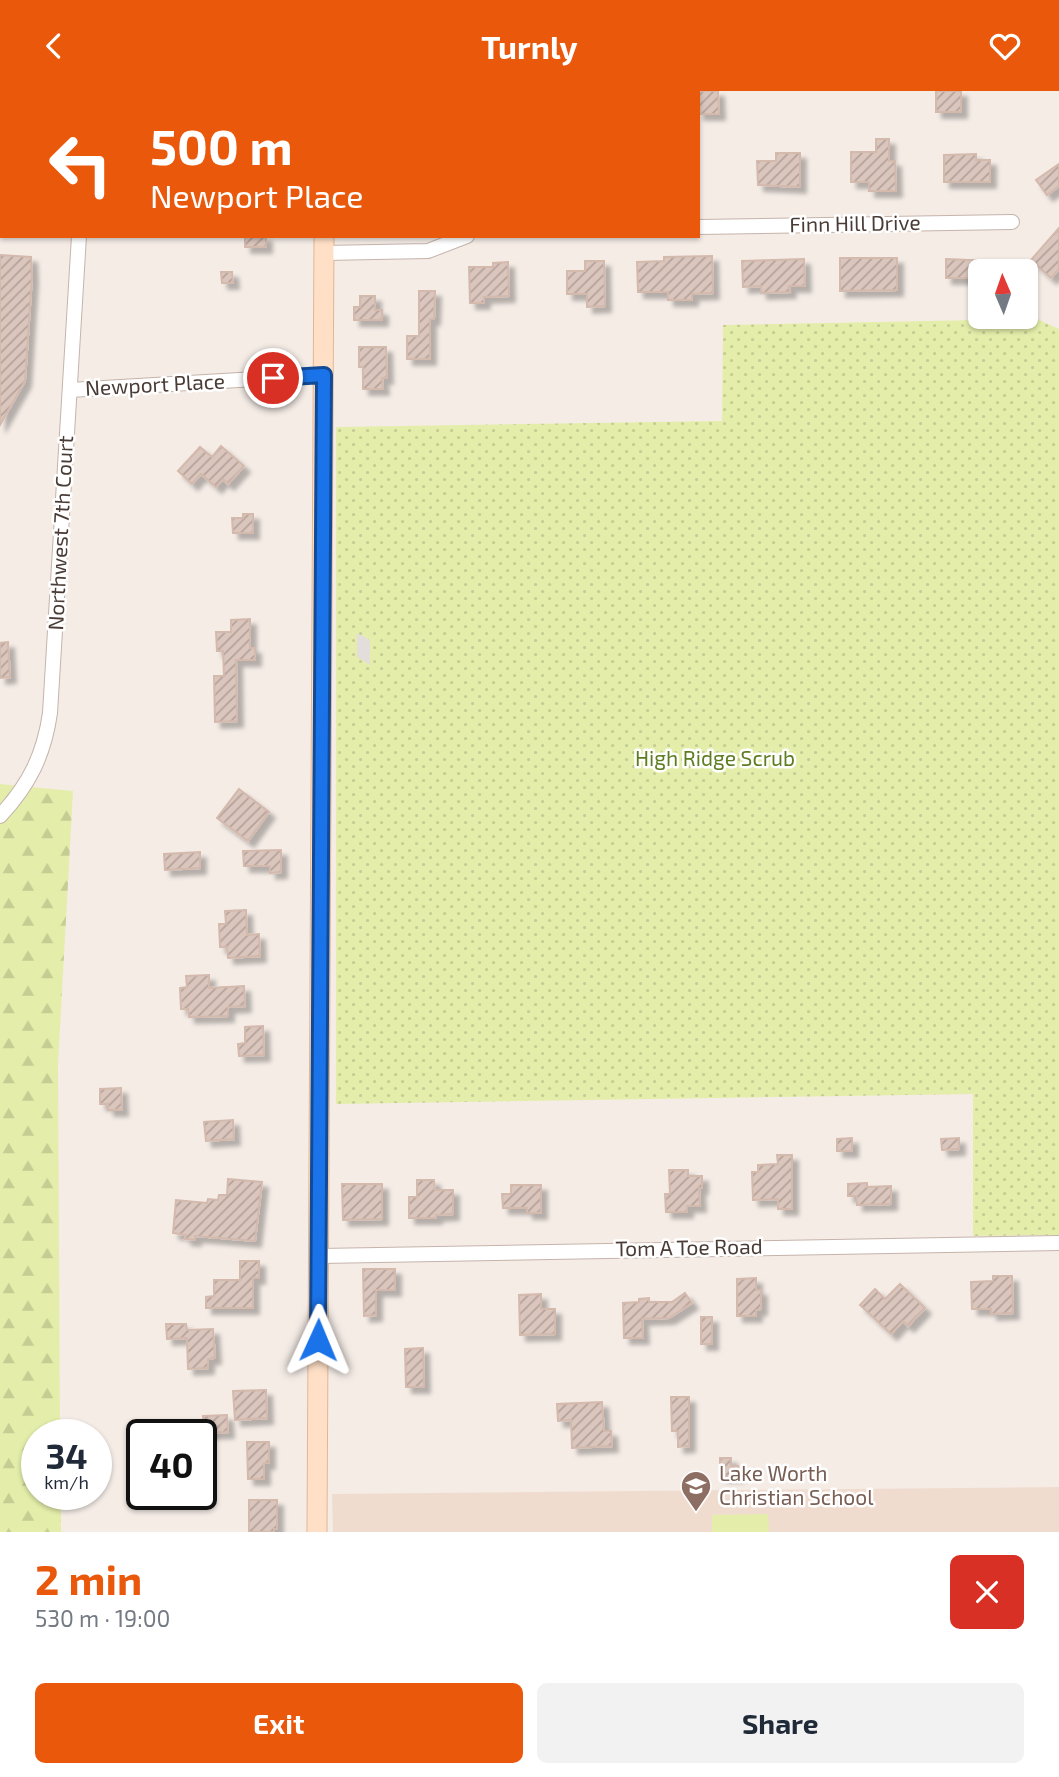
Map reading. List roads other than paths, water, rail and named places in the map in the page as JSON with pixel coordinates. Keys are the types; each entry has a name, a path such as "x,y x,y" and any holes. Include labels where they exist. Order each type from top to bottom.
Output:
{"street":[{"name":"Finn Hill Drive","path":"700,227 1012,222"},
{"name":"Northwest 7th Court","path":"0,816 33,774 47,734 79,238"},
{"path":"317,1532 324,245 428,251 462,238"},
{"name":"Newport Place","path":"69,390 324,375"},
{"name":"Tom A Toe Road","path":"320,1256 1059,1243"}],"place":[{"name":"Lake Worth Christian School","path":"696,1513"}],"park label":[{"name":"High Ridge Scrub","path":"715,759"}]}
